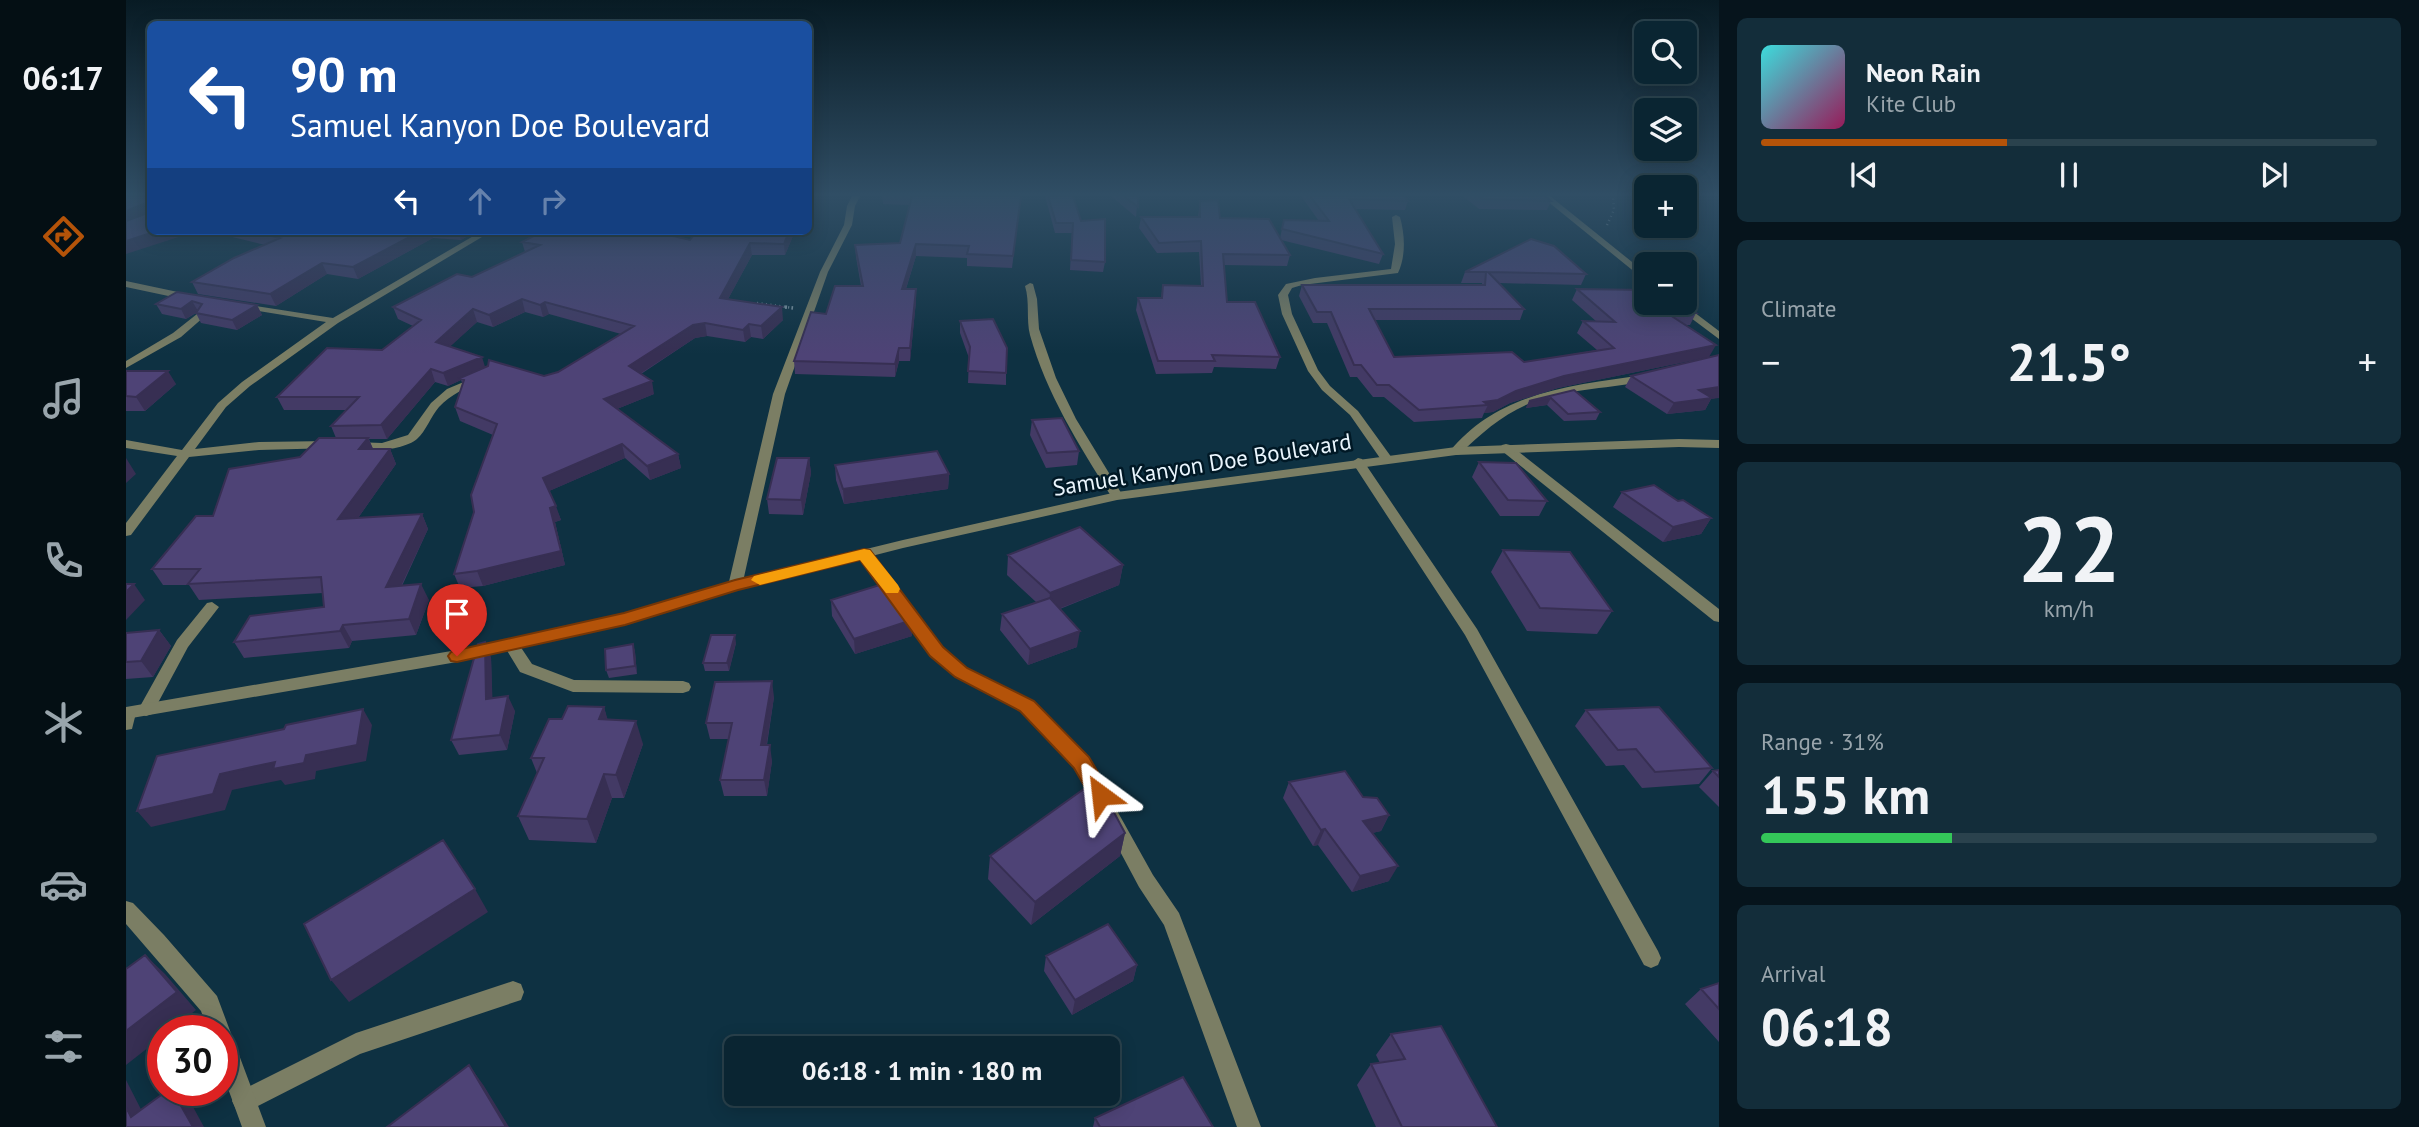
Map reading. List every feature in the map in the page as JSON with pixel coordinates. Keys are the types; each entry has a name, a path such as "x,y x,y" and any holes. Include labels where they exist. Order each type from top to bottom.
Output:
{"street":[{"path":"126,532 230,398 271,365 335,321 458,249"},
{"path":"735,586 779,394 809,310 836,249"},
{"path":"1386,458 1354,413 1326,388 1313,371 1287,314 1283,295 1289,286 1310,280 1367,277 1395,271 1400,261 1398,249"},
{"path":"1609,249 1634,268"},
{"path":"126,284 197,299"},
{"path":"1030,286 1034,306 1034,332 1054,385 1071,421 1118,496"},
{"path":"235,304 335,321"},
{"path":"1692,315 1719,336"},
{"path":"126,365 177,335 200,316"},
{"path":"126,444 186,454 259,446 383,447 412,438 435,405 451,391 487,375"},
{"path":"1456,451 1475,432 1519,404 1556,393 1654,376"},
{"name":"Samuel Kanyon Doe Boulevard","path":"127,717 146,710 270,690 511,644 625,619 735,586 1118,496 1386,458 1456,451 1719,444"},
{"path":"1506,448 1719,617"},
{"path":"1358,462 1472,633 1651,958"},
{"path":"864,554 936,652 961,672 1027,706 1082,762 1146,881 1172,920 1249,1127"},
{"path":"146,710 182,643 212,607"},
{"path":"511,644 526,668 573,686 683,687"},
{"path":"126,910 209,1004 213,1015"},
{"path":"244,1101 356,1044 513,992"},
{"path":"238,1085 254,1127"}],"path":[{"path":"748,303 809,310"}],"building":[{"path":"256,249 388,249 353,267 322,263 270,294 192,282"},
{"path":"532,249 747,249 720,298 782,307 761,326 749,324 743,330 705,323 693,325 629,366 652,381 604,399 678,454 647,466 622,444 543,478 556,506 550,508 561,551 454,574 474,512 471,495 497,424 455,407 464,380 460,378 488,366 489,360 544,376 558,372 634,326 545,302 540,305 522,299 489,315 473,309 436,342 482,357 443,373 431,369 381,425 331,426 359,397 277,397 327,348 382,350 421,320 393,307 457,274 472,277"},
{"path":"856,249 915,249 902,289 916,289 910,348 899,348 895,364 794,361 811,312 826,314 835,286 863,286"},
{"path":"968,249 1014,249 1013,256 967,254"},
{"path":"1072,249 1105,249 1105,262 1071,260"},
{"path":"1201,249 1286,249 1290,255 1223,254 1227,302 1255,302 1280,357 1212,355 1215,361 1158,361 1138,298 1162,298 1163,285 1203,286"},
{"path":"1361,249 1380,249 1383,254"},
{"path":"1512,249 1557,249 1586,274 1488,272 1524,309 1369,309 1394,357 1512,352 1524,362 1614,348 1583,321 1615,322 1577,289 1634,290 1634,315 1670,315 1716,345 1564,376 1516,391 1498,400 1484,402 1488,405 1419,410 1389,385 1377,385 1361,365 1354,365 1331,312 1317,312 1302,285 1485,285 1486,272 1465,272"},
{"path":"177,292 257,305 232,320 196,313 202,304 192,301 181,309 156,304"},
{"path":"993,319 1007,348 1006,373 968,371 970,347 960,321"},
{"path":"1719,355 1719,387 1699,390 1712,398 1674,403 1631,376"},
{"path":"126,371 168,371 136,397 126,396"},
{"path":"1574,390 1600,412 1568,414 1551,398 1529,401"},
{"path":"1062,418 1079,451 1047,453 1032,420"},
{"path":"319,438 368,438 359,449 390,449 338,519 422,514 386,587 421,584 409,619 343,625 340,631 234,642 250,616 324,607 321,577 188,584 200,569 152,569 196,516 213,516 229,469 300,457"},
{"path":"937,451 949,474 843,489 835,465"},
{"path":"777,458 809,458 801,500 767,499"},
{"path":"1479,462 1516,463 1547,501 1508,500"},
{"path":"1654,485 1711,518 1673,527 1622,492"},
{"path":"1080,527 1123,565 1050,593 1008,555"},
{"path":"1503,550 1570,552 1612,611 1540,608"},
{"path":"886,583 912,620 854,639 831,600"},
{"path":"126,584 134,584 126,592"},
{"path":"1050,598 1080,631 1030,649 1002,614"},
{"path":"159,630 141,661 126,662 126,633"},
{"path":"711,635 735,635 727,663 703,663"},
{"path":"485,642 486,699 508,696 500,735 451,740 478,644"},
{"path":"633,644 635,666 606,670 605,649"},
{"path":"772,681 761,745 770,745 764,780 720,780 732,723 706,723 715,682"},
{"path":"568,706 604,707 599,719 636,721 616,775 604,774 587,819 518,816 544,758 531,758 549,719 562,719"},
{"path":"1659,707 1712,768 1655,772 1636,749 1618,750 1586,710"},
{"path":"363,709 357,745 306,755 304,763 273,769 275,762 220,774 213,794 137,811 157,756"},
{"path":"1345,771 1363,797 1377,798 1389,815 1363,821 1398,866 1360,876 1325,829 1321,830 1289,782"},
{"path":"1088,786 1110,805 1125,833 1035,902 990,856"},
{"path":"443,840 475,889 331,980 304,924"},
{"path":"1108,924 1137,965 1075,1000 1046,956"},
{"path":"145,955 177,992 126,1031 126,969"},
{"path":"1719,983 1719,1009 1701,989"},
{"path":"1441,1026 1497,1127 1402,1127 1371,1064 1405,1059 1391,1034"},
{"path":"469,1065 506,1127 387,1127"},
{"path":"1183,1077 1213,1127 1100,1127 1095,1118"},
{"path":"147,1105 181,1106 193,1127 126,1127 126,1107 131,1117"}],"slow traffic":[{"path":"760,580 864,554 892,589"}],"route":[{"path":"457,656 625,619 735,586 864,554 903,603 936,652 961,672 1027,706 1082,762 1101,795"}]}
